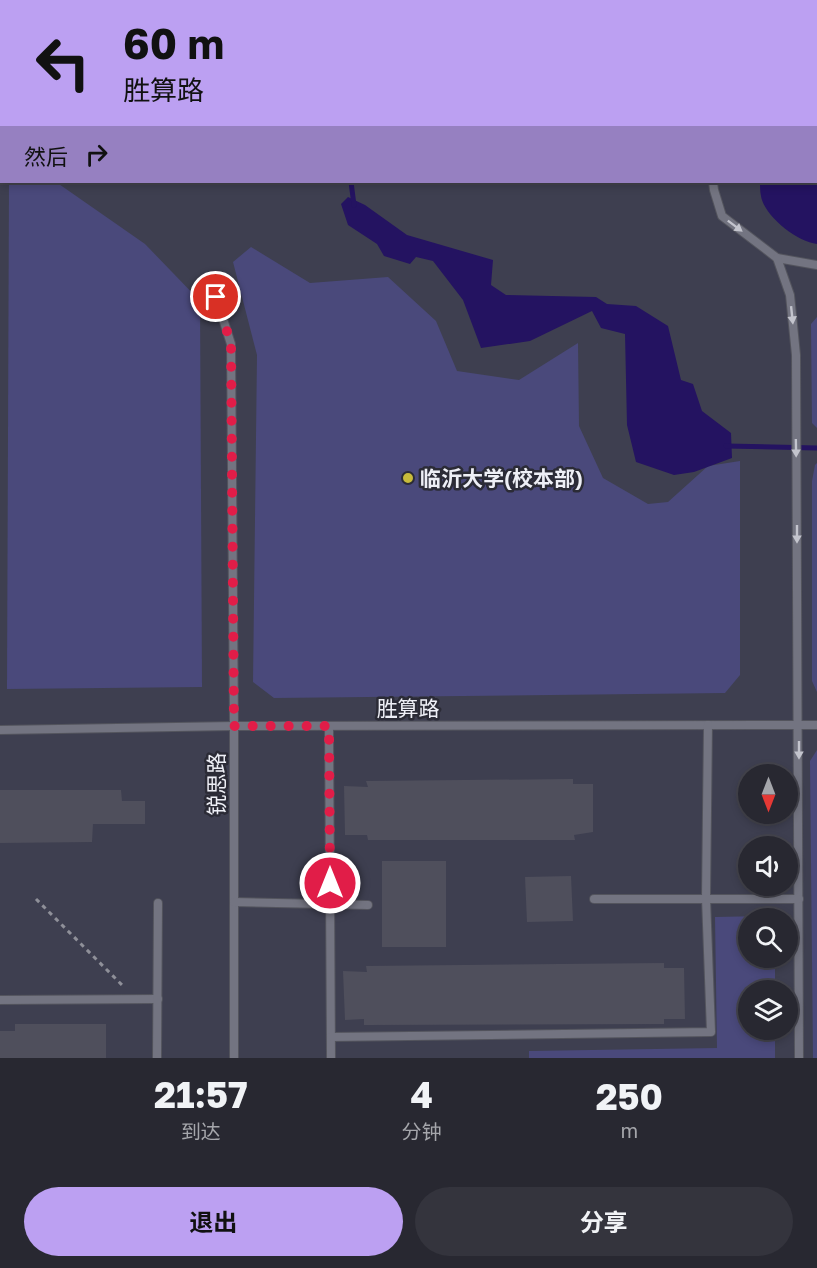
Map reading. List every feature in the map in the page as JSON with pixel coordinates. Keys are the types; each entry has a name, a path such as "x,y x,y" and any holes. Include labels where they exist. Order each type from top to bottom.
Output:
{"lane":[{"path":"715,184 722,216 777,258 817,265"},
{"path":"777,258 790,295 796,355 799,1058"},
{"name":"锐思路","path":"216,297 231,344 234,1058"},
{"path":"331,1037 711,1032 706,898 708,725"},
{"name":"胜算路","path":"0,730 234,726 817,725"},
{"path":"329,726 332,1058"},
{"path":"594,899 799,899"},
{"path":"234,902 368,906"},
{"path":"157,1058 158,903"},
{"path":"0,1000 158,999"}],"path":[{"path":"36,899 135,999"}],"shaded area":[{"name":"临沂大学(校本部)","path":"0,183 817,183 817,1058 0,1058"},
{"path":"9,183 57,183 145,244 200,301 202,687 7,689"},
{"path":"760,183 817,183 817,244 800,238 783,227 768,212 761,194"},
{"path":"348,197 365,205 407,235 493,260 491,285 506,295 596,297 607,304 636,306 668,326 681,380 693,384 702,411 731,433 732,458 694,472 674,475 636,462 627,425 625,334 601,328 592,311 530,341 481,348 463,300 433,261 416,257 410,264 384,256 377,244 348,225 341,204"},
{"path":"251,247 310,283 388,277 436,321 457,371 519,380 578,343 579,426 603,478 648,504 668,502 708,466 740,461 740,675 725,693 274,698 253,682 257,355 233,262"},
{"path":"817,317 817,428 812,423 811,324"},
{"path":"817,463 817,692 812,681 812,481"},
{"path":"817,750 817,1058 813,1058 810,761"},
{"path":"715,917 738,917 738,968 775,968 775,980 738,980 738,1040 775,1040 775,1058 529,1058 529,1051 717,1048"}],"building":[{"path":"573,779 573,784 593,784 593,832 574,835 575,840 368,840 367,835 345,835 344,786 368,787 366,781"},
{"path":"0,790 121,790 122,801 145,801 145,824 93,824 92,842 0,843"},
{"path":"382,861 446,861 446,947 382,947"},
{"path":"571,876 573,921 527,922 525,877"},
{"path":"664,963 664,968 684,968 685,1019 664,1019 664,1024 364,1025 364,1019 345,1020 343,971 367,972 366,966"},
{"path":"15,1024 106,1024 106,1058 0,1058 0,1031 15,1031"}],"waterway":[{"path":"351,183 354,205"},
{"path":"726,446 817,448"}],"place":[{"name":"临沂大学(校本部)","path":"408,478"}],"route":[{"path":"216,297 231,344 234,726 329,726 330,883"}]}
